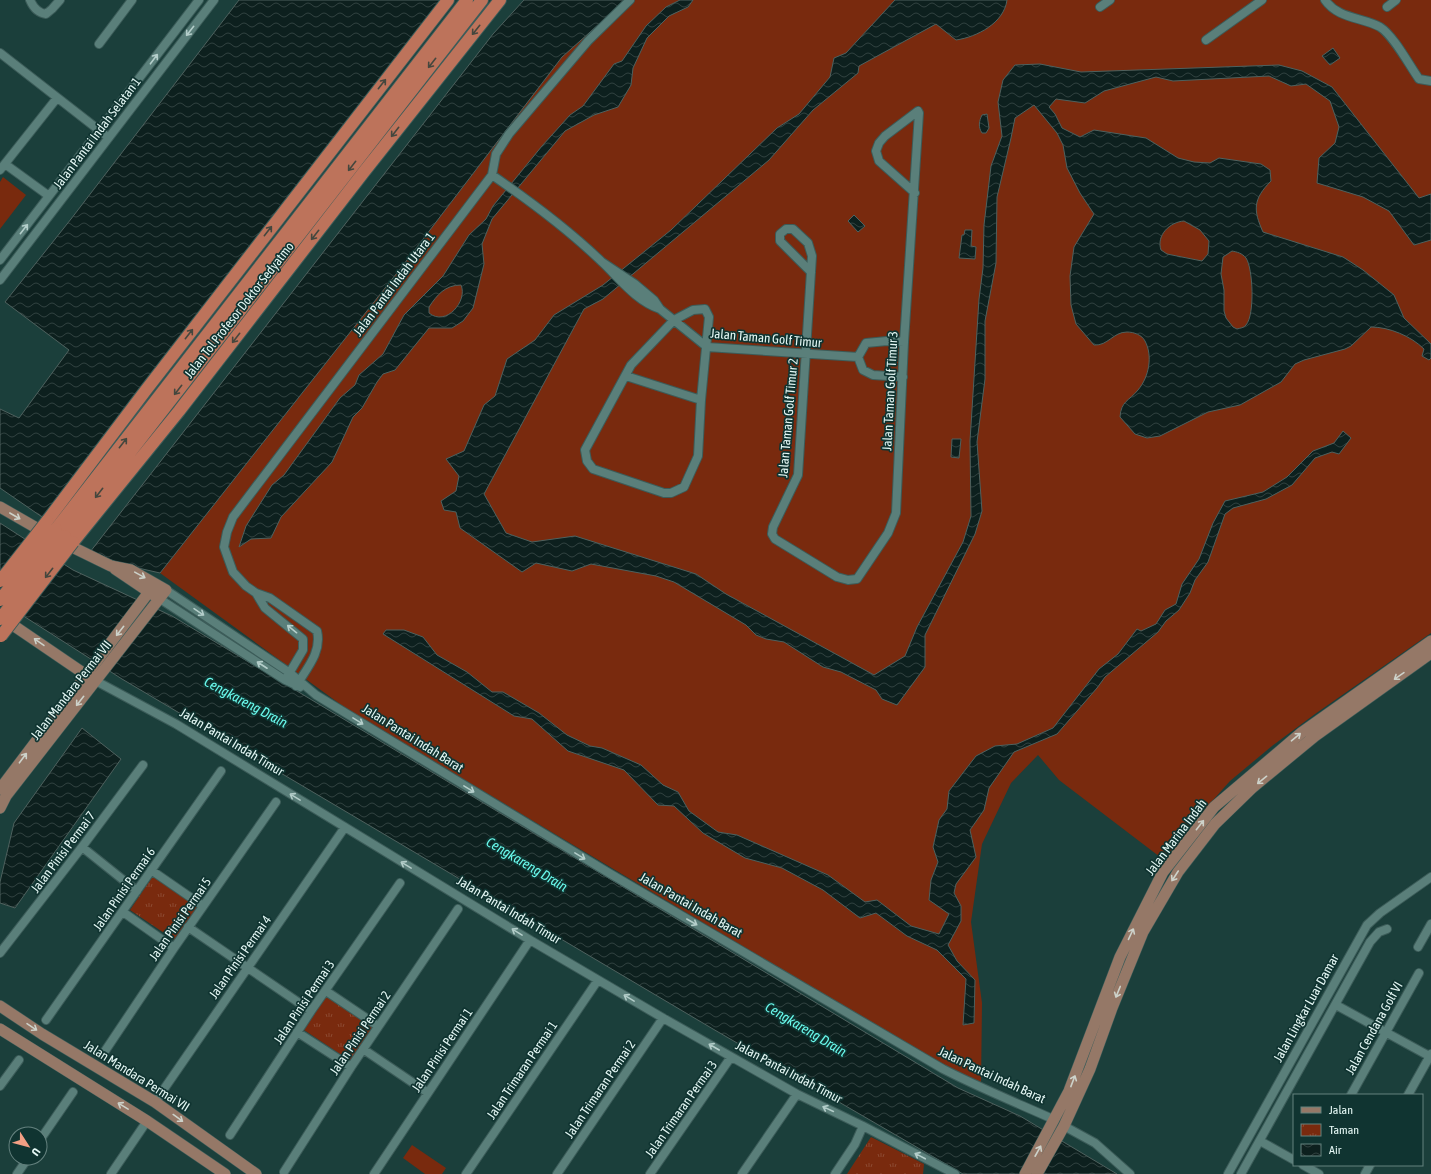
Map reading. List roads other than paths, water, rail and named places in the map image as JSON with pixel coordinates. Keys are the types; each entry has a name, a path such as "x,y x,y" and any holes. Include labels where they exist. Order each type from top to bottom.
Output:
{"highway":[{"name":"Jalan Tol Profesor Doktor Sedyatmo","path":"1,637 60,532 146,390 448,0"},
{"name":"Jalan Tol Profesor Doktor Sedyatmo","path":"0,618 60,532 467,0"},
{"name":"Jalan Tol Profesor Doktor Sedyatmo","path":"0,600 60,532 482,0"},
{"name":"Jalan Tol Profesor Doktor Sedyatmo","path":"0,581 60,532 179,411 363,173 500,0"}],"main road":[{"name":"Jalan Pantai Indah Barat","path":"0,507 86,555 111,566 160,599"},
{"name":"Jalan Mandara Permai VII","path":"0,789 149,592"},
{"name":"Jalan Mandara Permai VII","path":"0,808 6,796 160,599"},
{"name":"Jalan Pantai Indah Timur","path":"0,618 96,681"},
{"name":"Jalan Marina Indah","path":"1068,1105 1120,957 1163,872 1214,807 1301,733 1431,641"},
{"name":"Jalan Marina Indah","path":"1037,1174 1068,1105 1090,1069 1130,962 1143,932 1158,903 1178,872 1215,824 1252,788 1315,736 1431,653"},
{"name":"Jalan Pantai Indah Timur","path":"58,656 70,670 77,686"},
{"path":"1120,957 1130,962"},
{"name":"Jalan Mandara Permai VII","path":"0,1006 42,1034 155,1102 256,1174"},
{"path":"0,1029 147,1121 225,1174"},
{"name":"Jalan Marina Indah","path":"1025,1174 1057,1127"}],"street":[{"path":"30,0 32,5 39,11 46,14 52,10 60,0"},
{"path":"99,44 132,0"},
{"name":"Jalan Pantai Indah Selatan 1","path":"0,260 199,0"},
{"name":"Jalan Pantai Indah Selatan 1","path":"0,280 214,0"},
{"name":"Jalan Pantai Indah Utara 1","path":"298,683 315,656 319,641 317,630 270,598 256,593 246,586 232,572 224,547 227,532 233,517 492,175 496,154 509,134 588,41 630,0"},
{"path":"1100,7 1110,0"},
{"path":"1206,40 1262,0"},
{"path":"1325,0 1333,8 1350,18 1381,28 1389,36 1419,79 1431,81"},
{"path":"1387,6 1396,0"},
{"path":"0,54 108,137"},
{"path":"49,196 3,167 57,98"},
{"name":"Jalan Taman Golf Timur 3","path":"857,579 888,533 896,513 904,342 915,194 918,111 885,136 879,144 876,152 879,162 915,194"},
{"name":"Jalan Taman Golf Timur","path":"492,175 526,200 602,262 632,287 650,306 660,309 707,347 858,357"},
{"name":"Jalan Taman Golf Timur 2","path":"811,272 780,241 780,234 786,229 793,229 808,243 812,256 811,272 805,354 798,475 773,526 772,534 775,539 837,577 848,580 857,579"},
{"path":"705,309 709,318 701,400 698,456 684,487 672,493 664,493 594,469 587,461 585,450 631,365 674,320 693,310 705,309"},
{"path":"903,378 873,375 863,370 858,357 866,343 887,341 904,342"},
{"path":"626,376 701,400"},
{"name":"Jalan Pantai Indah Utara 1","path":"256,593 265,608 303,639 304,650 285,680"},
{"name":"Jalan Pantai Indah Barat","path":"160,599 290,673 298,683 312,692 602,869 943,1069 989,1092 1000,1095 1057,1127 1095,1143 1130,1174"},
{"name":"Jalan Pantai Indah Barat","path":"160,599 285,680 298,683"},
{"name":"Jalan Pantai Indah Timur","path":"96,681 176,724 530,940 663,1018 797,1094 863,1126 955,1174"},
{"name":"Jalan Pinisi Permai 7","path":"0,954 143,765"},
{"name":"Jalan Pinisi Permai 6","path":"46,1020 221,771"},
{"name":"Jalan Pinisi Permai 5","path":"105,1051 174,948 276,802"},
{"name":"Jalan Pinisi Permai 4","path":"155,1102 345,827"},
{"path":"82,847 137,891"},
{"path":"151,870 203,906"},
{"name":"Jalan Lingkar Luar Damar","path":"1228,1174 1367,925 1380,913 1431,877"},
{"name":"Jalan Pinisi Permai 3","path":"230,1135 297,1032 400,884"},
{"name":"Jalan Pinisi Permai 2","path":"284,1172 378,1026 458,909"},
{"path":"123,912 174,948"},
{"path":"1418,947 1431,924"},
{"path":"188,928 248,966 312,1011"},
{"path":"1242,1174 1370,942 1379,932 1387,929"},
{"name":"Jalan Pinisi Permai 1","path":"374,1174 530,940"},
{"name":"Jalan Cendana Golf VI","path":"1352,1094 1419,973"},
{"name":"Jalan Trimaran Permai 1","path":"466,1174 598,980"},
{"path":"326,991 378,1026"},
{"path":"1336,1005 1431,1056 1409,1094"},
{"name":"Jalan Trimaran Permai 2","path":"557,1174 663,1018"},
{"path":"297,1032 351,1067"},
{"path":"363,1049 428,1093"},
{"name":"Jalan Trimaran Permai 3","path":"650,1174 731,1057"},
{"path":"0,1086 19,1060"},
{"path":"48,1128 73,1092"},
{"path":"742,1174 797,1094"},
{"path":"111,1174 147,1121"},
{"path":"835,1174 855,1144 863,1126"},
{"path":"1260,1141 1293,1159"},
{"path":"1308,1168 1319,1174"}],"water":[{"path":"239,0 444,0 45,519 0,488 0,409 19,418 69,350 5,302 71,219"},
{"path":"524,0 626,0 562,57 404,264 160,573 125,565 90,552 493,34"},
{"path":"680,0 693,0 688,7 669,16 647,38 633,68 631,85 618,107 594,115 565,131 492,219 482,244 484,264 473,308 463,321 452,328 429,328 395,370 383,374 362,408 353,417 332,462 281,517 271,538 251,539 239,547 246,526 272,485 284,475 340,398 355,385 359,375 383,354 404,315 443,276 469,235 486,219 493,206 542,146 570,115 583,106 614,64 622,61 646,26 666,7","holes":["455,285 461,285 462,291 458,305 448,315 442,317 429,313 429,307 438,295 446,289"]},
{"path":"895,0 1007,0 1001,16 988,28 981,32 956,40 936,24 859,66 858,73 813,110 769,160 603,299 584,309 484,494 506,533 532,542 575,536 696,574 726,594 874,675 905,656 917,627 963,542 971,516 970,441 979,299 983,268 984,225 991,166 1002,136 998,102 1003,80 1015,65 1040,64 1081,72 1279,65 1302,71 1332,87 1419,198 1431,194 1431,240 1414,245 1389,211 1363,197 1317,183 1319,158 1335,143 1339,127 1330,101 1306,84 1291,86 1269,76 1173,81 1156,77 1104,91 1085,103 1056,99 1049,107 1055,114 1062,128 1080,137 1094,130 1146,138 1178,158 1194,162 1210,163 1219,158 1261,164 1270,170 1271,181 1261,193 1256,205 1256,211 1263,232 1343,257 1363,270 1394,295 1404,318 1431,344 1431,358 1429,360 1422,356 1424,349 1406,336 1378,327 1371,327 1351,346 1345,349 1304,360 1295,364 1281,382 1240,405 1208,412 1160,436 1147,438 1135,434 1120,417 1124,404 1135,394 1145,379 1149,366 1149,353 1144,339 1135,333 1127,332 1118,334 1099,345 1094,345 1076,324 1071,305 1070,276 1074,247 1094,214 1080,193 1067,168 1063,145 1057,133 1034,105 1015,118 997,197 996,263 985,321 985,379 977,442 982,511 975,534 925,635 925,667 897,705 882,699 876,690 841,672 823,667 784,642 766,639 756,635 746,625 674,582 656,576 591,564 572,571 536,563 522,572 460,528 456,512 444,510 441,501 456,491 459,476 446,459 464,451 484,405 495,396 507,359 535,340 554,315 603,285 671,230 777,128 799,114 830,77 834,58 846,53","holes":["1184,221 1200,230 1209,241 1208,254 1202,261 1167,254 1161,250 1160,244 1162,234 1165,230 1174,224","1232,251 1238,252 1246,258 1250,271 1252,292 1249,320 1245,326 1237,329 1233,327 1226,318 1221,274 1223,257"]},
{"path":"1333,48 1340,58 1330,65 1322,56"},
{"path":"987,114 989,128 986,133 982,133 979,126 980,120 982,115"},
{"path":"854,215 865,226 858,232 848,221"},
{"path":"965,230 972,230 971,246 976,247 975,259 959,258 962,235 964,235"},
{"path":"1343,431 1351,438 1339,454 1332,452 1315,458 1292,485 1266,499 1233,508 1225,514 1208,562 1195,580 1190,593 1179,610 1166,621 1158,632 1105,677 1057,734 1014,752 989,788 984,810 970,830 976,857 956,884 954,893 961,906 961,921 948,945 957,961 975,980 974,1023 963,1025 966,979 937,950 907,936 876,913 860,918 823,890 782,868 745,858 703,833 674,806 658,805 624,770 568,751 532,719 514,716 383,634 386,630 404,630 423,637 437,655 467,672 492,692 503,692 539,713 567,735 590,746 602,748 641,765 663,785 678,792 689,811 718,832 737,835 828,875 865,902 877,900 911,926 939,934 949,914 929,900 931,880 938,862 933,847 939,820 947,809 949,791 976,756 995,746 1017,744 1053,728 1099,669 1118,654 1137,629 1141,631 1156,624 1165,610 1176,604 1182,584 1199,559 1213,523 1225,501 1263,492 1287,477 1313,451 1334,443"},
{"path":"952,439 961,439 959,458 951,457"},
{"name":"Cengkareng Drain","path":"0,523 73,570 172,616 958,1088 1020,1116 1117,1174 963,1174 713,1029 122,679 0,601"},
{"path":"82,728 121,759 15,908 0,903 0,882 14,823"}]}
